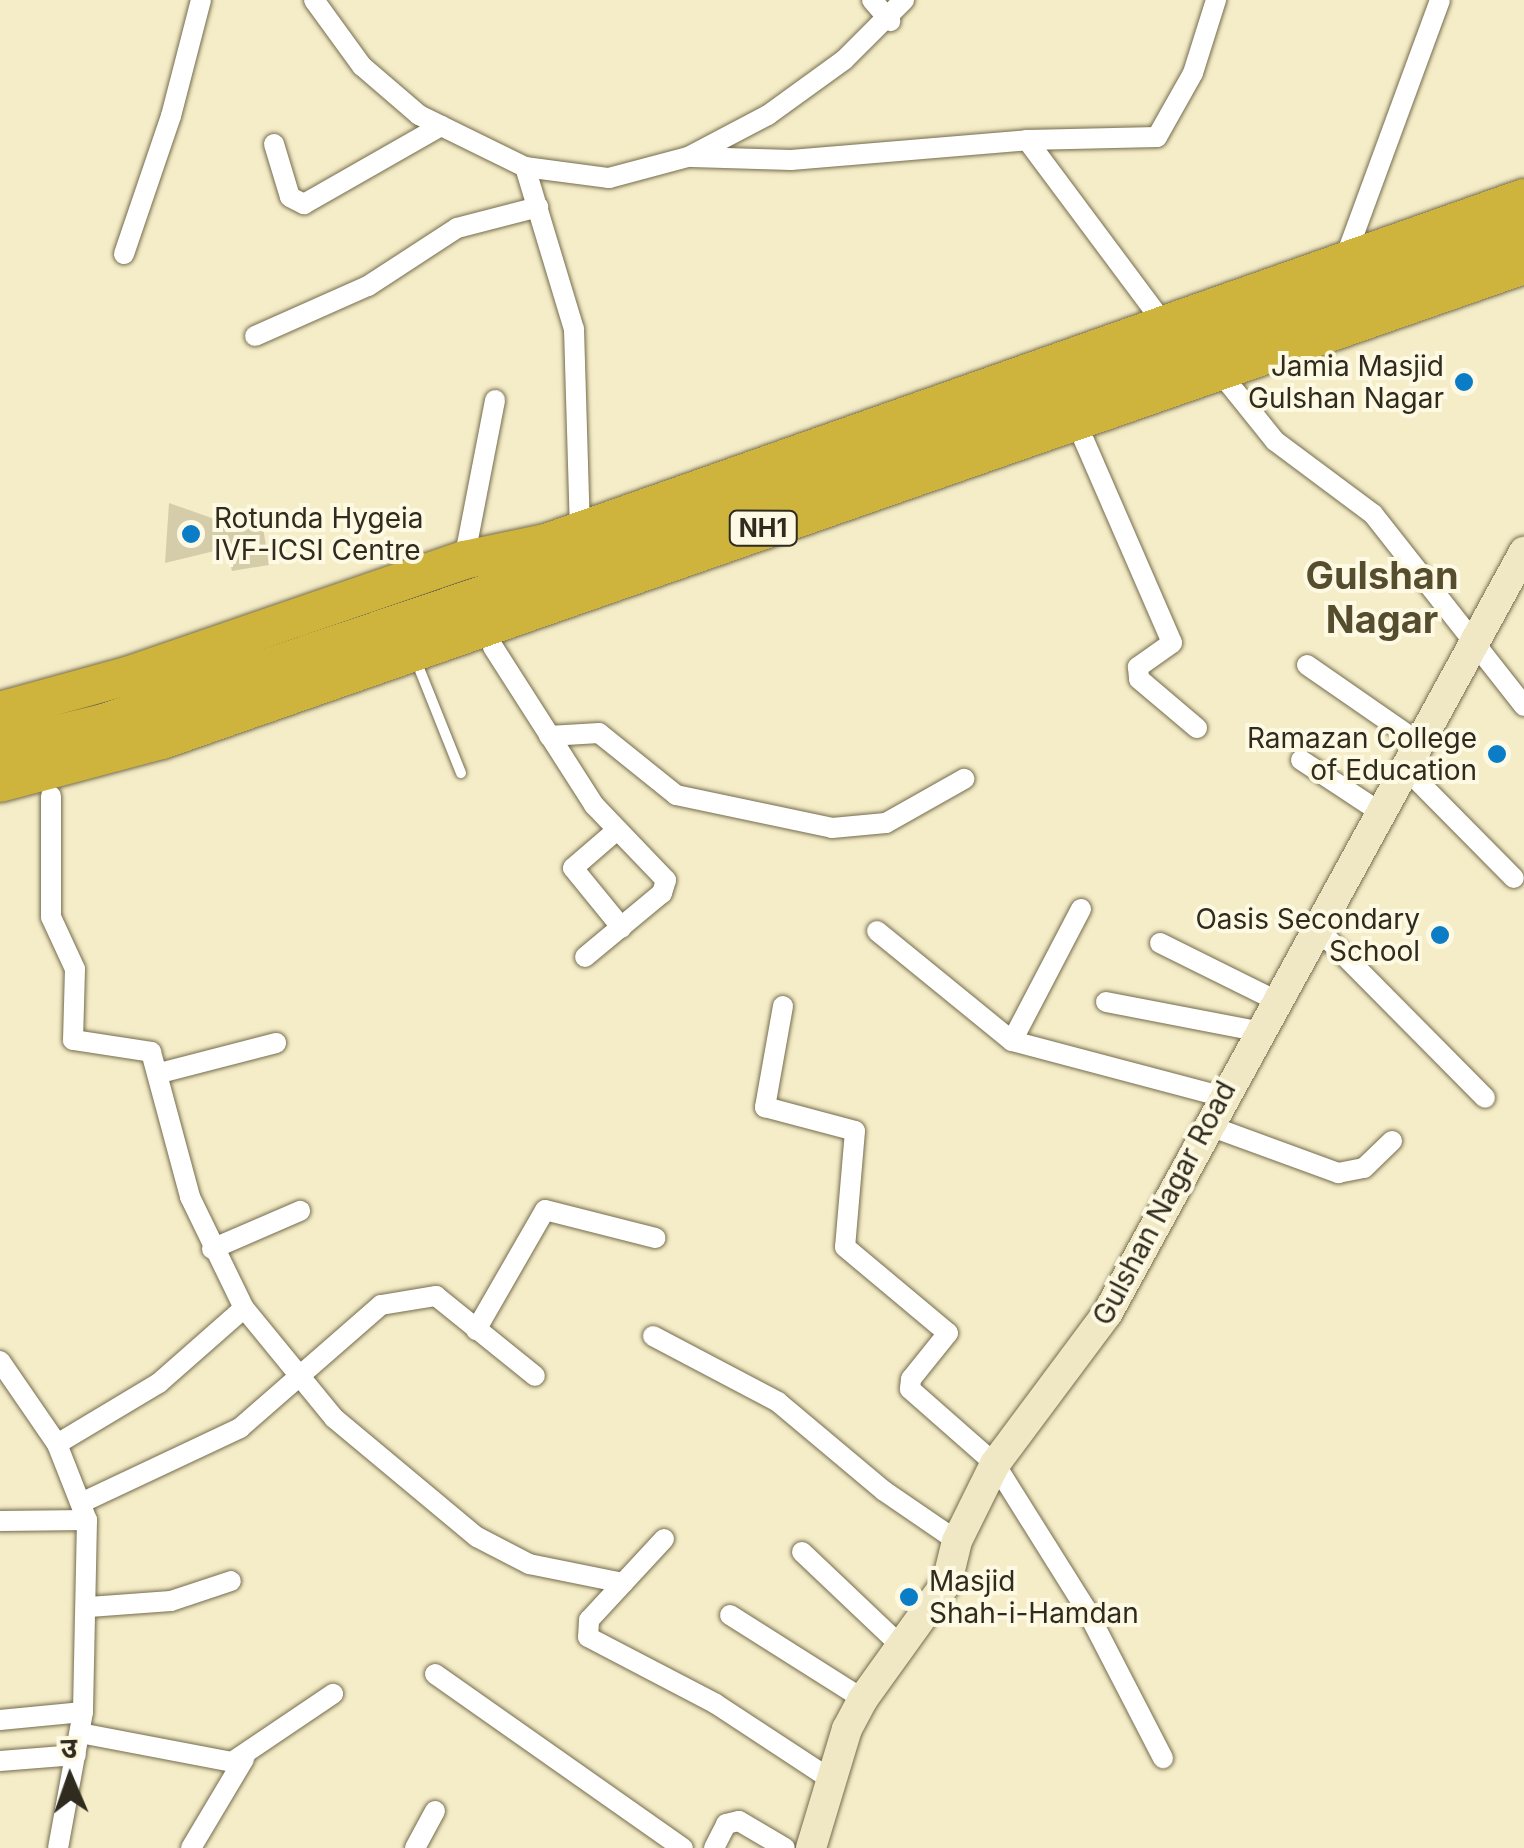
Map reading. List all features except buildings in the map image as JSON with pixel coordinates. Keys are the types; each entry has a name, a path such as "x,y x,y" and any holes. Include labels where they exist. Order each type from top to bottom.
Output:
{"highway":[{"path":"0,711 127,676 464,560 573,544 1164,324 1524,198"},
{"name":"NH1","path":"0,748 104,723 573,544 1524,231"},
{"name":"NH1","path":"0,783 126,752 416,662 1224,378 1524,265"},
{"path":"0,804 51,796 154,769 416,662 493,647 641,588 1083,438 1224,378 1524,290"}],"street":[{"path":"124,254 172,116 201,0"},
{"path":"314,0 362,66 404,105 440,126 525,167 631,177 688,157 804,91 890,21 904,0"},
{"path":"872,0 890,21"},
{"path":"688,157 791,160 1027,140 1157,137 1193,74 1216,0"},
{"path":"1344,261 1440,0"},
{"path":"274,144 290,197 304,204 440,126"},
{"path":"1027,140 1164,324"},
{"path":"525,167 574,329 573,544"},
{"path":"255,336 368,286 457,228 538,206"},
{"path":"1224,378 1274,442 1372,514 1524,706"},
{"path":"464,560 495,400"},
{"path":"1083,438 1172,643 1138,667 1138,679 1197,728"},
{"name":"Gulshan Nagar Road","path":"811,1848 830,1779 863,1699 898,1644 947,1582 957,1541 995,1464 1085,1352 1220,1096 1409,772 1524,552"},
{"path":"493,647 549,736 617,830 666,880 662,893 585,957"},
{"path":"1307,665 1421,744"},
{"path":"549,736 599,733 676,795 832,828 886,823 964,779"},
{"path":"1301,760 1383,814"},
{"path":"1409,772 1514,878"},
{"path":"51,796 50,917 74,968 73,1040 142,1046 160,1073 184,1181 212,1249 244,1308 358,1440 486,1542 529,1564 623,1583"},
{"path":"617,830 573,868 622,928"},
{"path":"1012,1042 1081,909"},
{"path":"876,930 1012,1042 1220,1096"},
{"path":"1320,930 1485,1098"},
{"path":"1160,943 1276,1000"},
{"path":"1106,1002 1257,1030"},
{"path":"783,1006 766,1108 854,1131 846,1248 946,1328 948,1340 914,1374 910,1389 995,1464 1086,1609 1163,1758"},
{"path":"160,1073 276,1043"},
{"path":"1207,1126 1338,1173 1364,1168 1392,1141"},
{"path":"476,1330 544,1210 656,1238"},
{"path":"212,1249 300,1211"},
{"path":"0,1521 85,1511 217,1442 300,1377 381,1305 436,1296 535,1376"},
{"path":"57,1444 168,1376 244,1308"},
{"path":"653,1336 778,1402 874,1483 957,1541"},
{"path":"0,1361 57,1444 85,1511 89,1607 82,1722 58,1848"},
{"path":"664,1539 589,1620 588,1637 716,1704 830,1779"},
{"path":"802,1552 898,1644"},
{"path":"89,1607 171,1601 231,1581"},
{"path":"730,1615 863,1699"},
{"path":"435,1674 683,1848"},
{"path":"191,1848 244,1759 333,1694"},
{"path":"0,1720 82,1722 208,1762 244,1759"},
{"path":"0,1761 76,1755"},
{"path":"416,1848 435,1811"},
{"path":"714,1848 726,1824 739,1820 784,1848"}],"lane":[{"path":"416,662 462,773"}],"place":[{"name":"Jamia Masjid Gulshan Nagar","path":"1464,382"},
{"name":"Rotunda Hygeia IVF-ICSI Centre","path":"191,534"},
{"name":"Ramazan College of Education","path":"1497,754"},
{"name":"Oasis Secondary School","path":"1440,935"},
{"name":"Masjid Shah-i-Hamdan","path":"909,1597"}],"district":[{"name":"Gulshan Nagar","path":"1382,598"}]}
